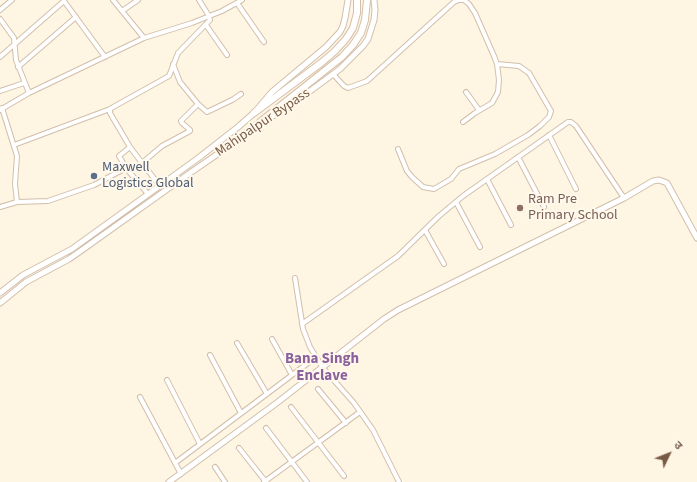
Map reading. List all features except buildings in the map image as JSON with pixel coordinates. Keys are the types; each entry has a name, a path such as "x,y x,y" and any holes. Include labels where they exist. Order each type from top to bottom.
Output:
{"main road":[{"path":"254,113 321,63 346,39 353,28 357,12 357,0"},
{"path":"260,122 342,57 354,45 361,33 365,20 367,0"}],"street":[{"path":"0,10 12,0"},
{"path":"113,0 144,38"},
{"path":"122,11 138,0"},
{"path":"14,145 110,109 167,78 178,53 210,20 200,0"},
{"path":"17,202 15,184 17,156 1,109 28,93 144,38 157,33 173,30 222,11 242,0"},
{"name":"Mahipalpur Bypass","path":"0,293 23,275 72,249 223,140 254,113 272,92 314,58 335,38 343,26 346,18 348,0"},
{"name":"Mahipalpur Bypass","path":"0,304 26,282 82,250 185,176 222,152 260,122 283,111 333,74 350,60 368,39 374,20 374,0"},
{"path":"333,74 344,86 348,88 367,81 454,2 464,0 469,4 475,13 497,64 499,80 497,95 492,104 480,110 463,122"},
{"path":"0,57 64,1 105,57"},
{"path":"237,2 264,42"},
{"path":"18,67 76,17"},
{"path":"0,19 11,33 16,60 28,93"},
{"path":"206,25 227,55"},
{"path":"173,64 180,82 198,104 207,112 241,94"},
{"path":"398,149 407,170 412,177 423,187 434,189 451,179 459,169 495,154 528,135 540,126 549,117 551,111 529,73 519,66 497,64"},
{"path":"0,91 24,83"},
{"path":"466,92 480,110"},
{"path":"110,109 110,113 130,147 142,163 162,146 190,132 190,130 181,121 198,104"},
{"path":"302,324 314,314 398,256 456,202 568,122 574,123 624,198"},
{"path":"549,135 576,189"},
{"path":"130,147 119,156 126,168 148,194"},
{"path":"518,157 544,207"},
{"path":"0,207 17,202 48,201 94,184 126,168"},
{"path":"146,168 160,186"},
{"path":"487,179 511,225"},
{"path":"169,482 324,368 379,323 398,310 624,198 653,181 663,181 671,188 697,238"},
{"path":"456,202 480,247"},
{"path":"425,230 444,264"},
{"path":"295,278 302,324 316,357 360,412 381,445 399,482"},
{"path":"272,339 292,375"},
{"path":"237,343 268,394"},
{"path":"210,355 241,413"},
{"path":"175,463 316,357"},
{"path":"167,380 200,444"},
{"path":"318,388 346,423"},
{"path":"140,397 181,474"},
{"path":"291,407 344,476"},
{"path":"239,448 265,482 360,412"},
{"path":"266,428 307,482"},
{"path":"215,467 225,482"}],"place":[{"name":"Maxwell Logistics Global","path":"94,176"},
{"name":"Ram Pre Primary School","path":"520,208"}],"district":[{"name":"Bana Singh Enclave","path":"322,368"}]}
